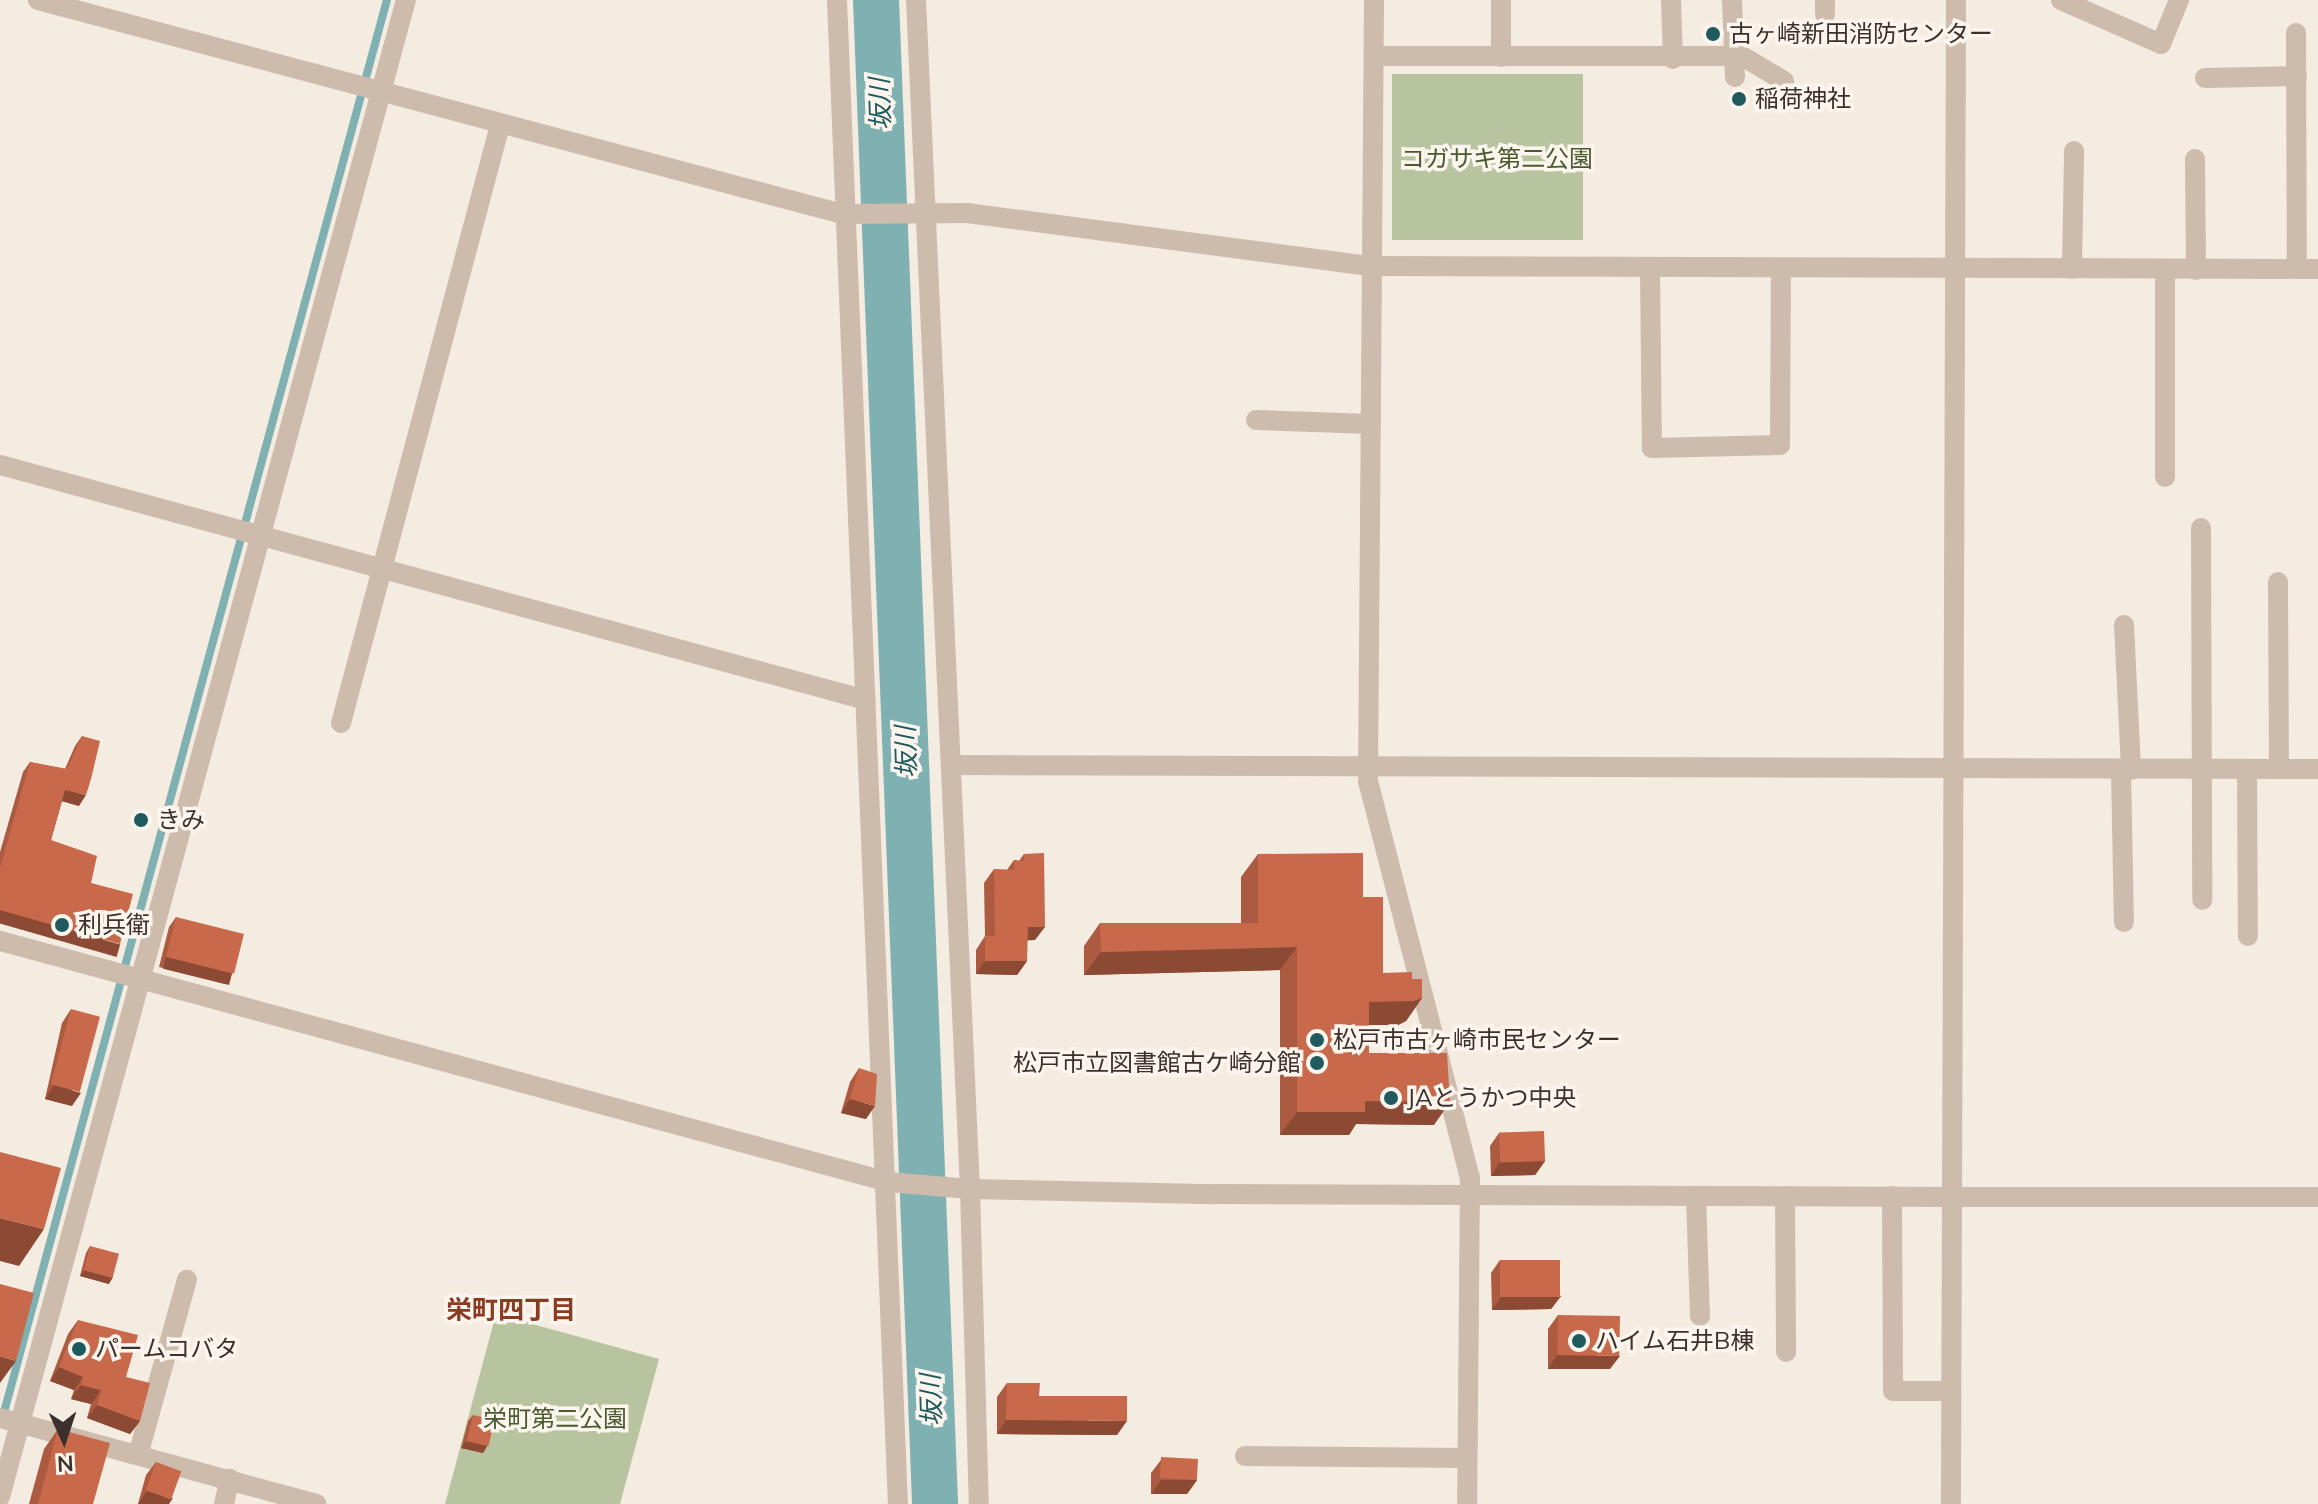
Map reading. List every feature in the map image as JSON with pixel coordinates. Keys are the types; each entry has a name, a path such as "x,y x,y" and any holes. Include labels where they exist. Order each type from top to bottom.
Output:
{"street":[{"path":"38,0 842,214 926,212 1372,266 2308,269 2296,33"},
{"path":"0,1497 9,1420 249,532 370,89 406,0"},
{"path":"837,0 842,214 892,1182 898,1504"},
{"path":"916,0 952,765 964,1188 979,1504"},
{"path":"1374,0 1368,767 1471,1195 1467,1504"},
{"path":"1501,0 1501,57"},
{"path":"1671,0 1673,59"},
{"path":"1732,0 1737,63"},
{"path":"1951,1504 1956,0"},
{"path":"2061,0 2161,44 2179,0"},
{"path":"1374,56 1673,59 1737,63 1784,81"},
{"path":"2205,78 2297,76"},
{"path":"341,723 379,568 500,125"},
{"path":"2072,269 2074,151"},
{"path":"2195,159 2196,270"},
{"path":"1650,269 1652,448 1780,445 1781,269"},
{"path":"2165,270 2165,477"},
{"path":"1256,420 1370,424"},
{"path":"0,465 866,700"},
{"path":"2201,528 2202,900"},
{"path":"2278,582 2279,769"},
{"path":"2124,625 2124,922"},
{"path":"952,765 2318,769"},
{"path":"2247,769 2248,936"},
{"path":"0,941 892,1182 964,1188 1471,1195 2318,1197"},
{"path":"1696,1196 1700,1316"},
{"path":"1785,1196 1786,1352"},
{"path":"1892,1196 1893,1391 1950,1391"},
{"path":"138,1455 187,1280"},
{"path":"9,1420 317,1504"},
{"path":"1245,1456 1467,1458"},
{"path":"224,1504 230,1479"}],"green space":[{"name":"コガサキ第二公園","path":"1392,74 1583,74 1583,240 1392,240"},
{"name":"栄町第二公園","path":"496,1314 659,1359 620,1504 445,1504"}],"building":[{"path":"82,736 100,741 91,779 86,795 65,790 51,840 97,856 91,883 133,894 120,944 0,910 0,868 30,762 67,769"},
{"path":"1044,853 1045,927 1028,927 1027,961 985,961 985,936 995,936 994,869 1014,870 1014,860 1024,861 1024,854"},
{"path":"1363,853 1363,897 1383,897 1383,973 1412,972 1412,979 1422,979 1422,998 1369,1002 1369,1053 1447,1053 1450,1102 1365,1101 1365,1112 1297,1112 1297,947 1101,952 1100,923 1258,923 1258,854"},
{"path":"176,917 244,934 234,974 166,957"},
{"path":"71,1009 100,1017 80,1092 51,1084"},
{"path":"859,1068 877,1074 875,1106 850,1099"},
{"path":"1544,1131 1545,1161 1500,1163 1499,1133"},
{"path":"0,1152 61,1168 44,1229 0,1218"},
{"path":"90,1246 119,1254 113,1278 84,1270"},
{"path":"1500,1260 1560,1260 1560,1297 1500,1297"},
{"path":"0,1284 34,1293 16,1361 0,1356"},
{"path":"1558,1315 1620,1316 1619,1356 1557,1355"},
{"path":"78,1320 138,1335 126,1377 150,1383 140,1421 97,1405 101,1390 81,1385 83,1377 59,1367"},
{"path":"1007,1383 1040,1383 1039,1396 1127,1396 1127,1421 1006,1420"},
{"path":"473,1415 494,1420 488,1446 467,1441"},
{"path":"58,1429 110,1443 93,1504 38,1504"},
{"path":"1161,1457 1198,1459 1197,1480 1160,1478"},
{"path":"156,1462 181,1471 171,1499 146,1490"}],"waterway":[{"path":"3,1416 387,0"},
{"name":"坂川","path":"876,0 935,1504"}],"place":[{"name":"古ヶ崎新田消防センター","path":"1713,34"},
{"name":"稲荷神社","path":"1739,99"},
{"name":"きみ","path":"141,820"},
{"name":"利兵衛","path":"62,925"},
{"name":"松戸市古ヶ崎市民センター","path":"1317,1040"},
{"name":"松戸市立図書館古ケ崎分館","path":"1317,1063"},
{"name":"JAとうかつ中央","path":"1391,1098"},
{"name":"ハイム石井B棟","path":"1579,1341"},
{"name":"パームコバタ","path":"79,1349"}],"district":[{"name":"栄町四丁目","path":"511,1310"}]}
